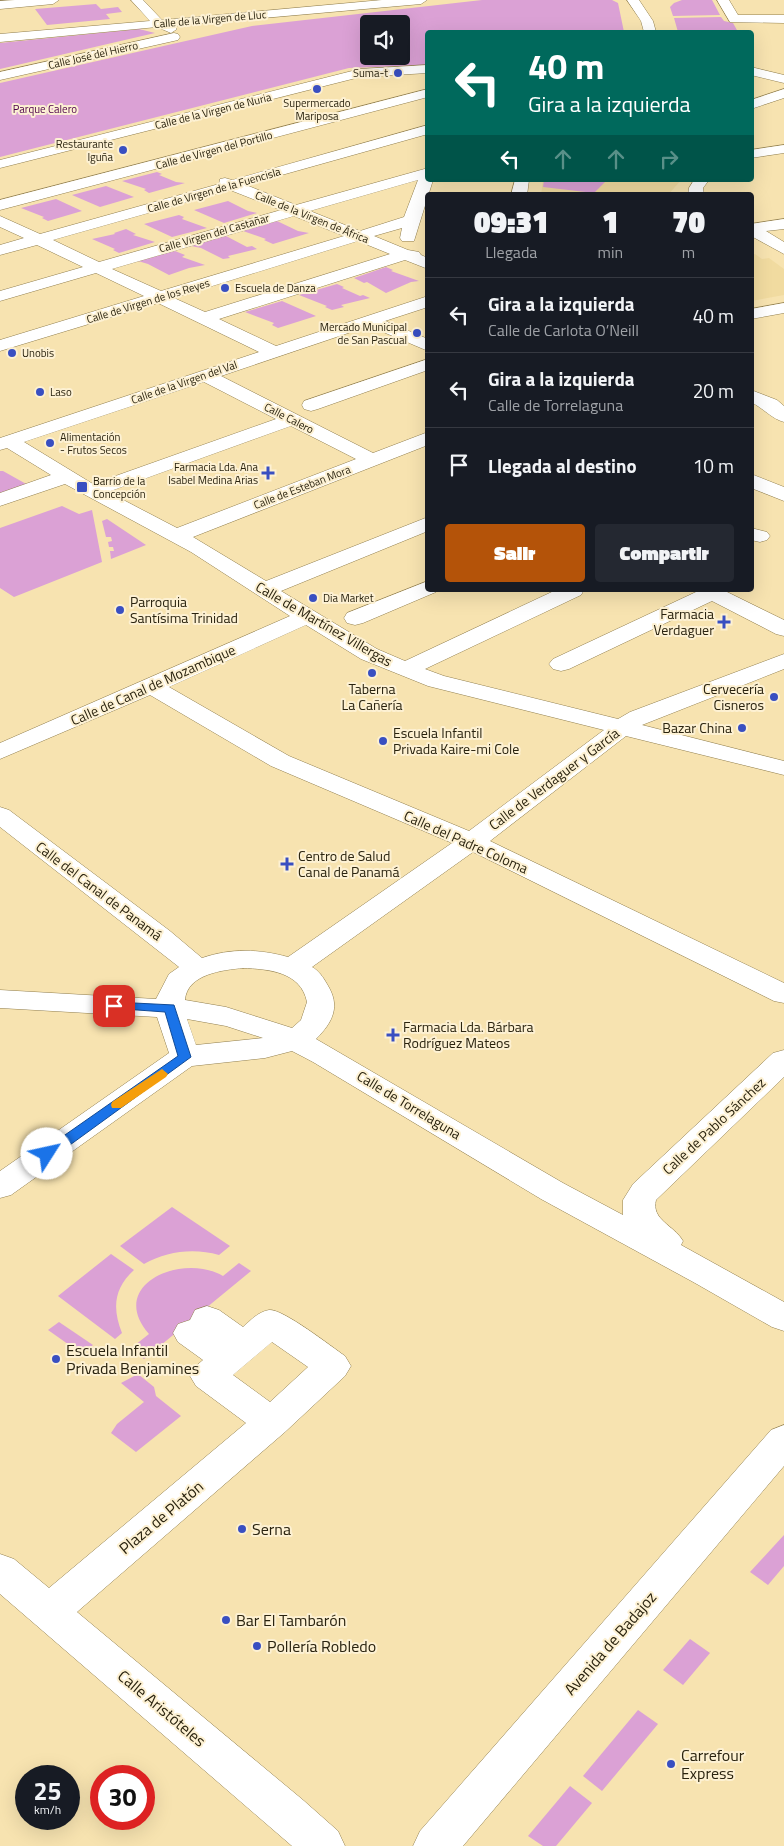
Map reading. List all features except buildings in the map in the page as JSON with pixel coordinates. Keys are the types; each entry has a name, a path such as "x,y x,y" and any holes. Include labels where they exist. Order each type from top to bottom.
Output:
{"street":[{"path":"0,5 18,1 53,0"},
{"path":"137,0 159,24 185,34"},
{"name":"Calle de la Virgen de Lluc","path":"0,38 37,25 159,24 420,0"},
{"path":"633,0 650,28"},
{"path":"723,0 734,19 784,20"},
{"path":"18,1 37,25"},
{"path":"650,28 653,8"},
{"name":"Calle José del Hierro","path":"0,76 280,14"},
{"path":"754,61 784,68"},
{"name":"Calle de la Virgen de Nuria","path":"0,164 366,72 425,69"},
{"path":"754,72 784,79"},
{"path":"322,83 382,104 421,121"},
{"path":"754,104 784,93"},
{"name":"Calle de Virgen del Portillo","path":"0,205 425,94"},
{"name":"Calle de Virgen de la Fuencisla","path":"0,250 231,185 421,121"},
{"path":"113,135 193,168"},
{"path":"754,154 783,150"},
{"name":"Calle Virgen del Castañar","path":"0,296 425,173"},
{"name":"Calle de la Virgen de África","path":"209,175 425,263"},
{"path":"405,254 411,220 425,180"},
{"name":"Calle de Virgen de los Reyes","path":"0,346 411,220"},
{"path":"0,221 274,352"},
{"path":"754,229 784,224"},
{"path":"754,231 784,249"},
{"path":"204,318 405,254 425,255"},
{"name":"Calle de la Virgen del Val","path":"4,442 425,302"},
{"path":"754,313 784,308"},
{"path":"369,320 425,345"},
{"path":"311,405 425,365"},
{"name":"Calle Calero","path":"206,376 372,460"},
{"path":"754,397 782,411"},
{"path":"0,500 82,485 277,425 291,419"},
{"name":"Calle de Esteban Mora","path":"176,536 425,439"},
{"name":"Calle de Martínez Villergas","path":"4,442 176,536 369,654 405,670 436,681 619,729 781,765"},
{"path":"754,481 784,496"},
{"path":"264,590 425,524"},
{"path":"355,618 425,588"},
{"path":"405,670 569,592"},
{"path":"561,664 709,592 784,629"},
{"name":"Calle de Canal de Mozambique","path":"0,752 295,623 304,615"},
{"name":"Calle de Verdaguer y García","path":"294,966 487,830 610,738 619,729 638,717 784,661"},
{"name":"Calle del Padre Coloma","path":"151,686 280,761 470,841 784,994"},
{"name":"Calle del Canal de Panamá","path":"0,815 160,937 197,968"},
{"path":"0,1187 185,1057 246,1050 297,1040 308,1032 318,1020 322,1003 317,988 309,977 294,966 280,962 245,959 220,962 197,968 181,976 174,985 171,1016 185,1057"},
{"name":"Calle de Torrelaguna","path":"0,999 171,1016 192,1010 238,1018 297,1040 552,1191 707,1274 784,1318"},
{"name":"Calle de Pablo Sánchez","path":"552,1191 583,1204 607,1207 628,1201 644,1192 784,1060"},
{"path":"644,1192 636,1208 644,1222 707,1274"},
{"name":"Plaza de Platón","path":"49,1612 272,1422 333,1366 271,1323 208,1376 272,1422"},
{"path":"199,1326 236,1353"},
{"name":"Avenida de Badajoz","path":"435,1846 784,1440"},
{"name":"Calle Aristóteles","path":"0,1572 288,1814 323,1846"}],"shaded area":[{"path":"543,182 679,182 671,192 541,192"},
{"path":"754,254 762,259 769,258 784,269 784,295 754,300"}],"green space":[{"name":"Parque Calero","path":"482,0 612,0 618,3 624,30 425,30 425,65 349,68 0,157 0,83 252,26"},
{"path":"682,0 712,0 720,15 673,16 670,7"},
{"path":"96,4 101,9 118,7 122,12 106,14 110,19 47,25 35,9"},
{"path":"721,17 724,21 733,23 737,30 677,30 674,18"},
{"name":"Parque Calero","path":"139,29 155,33 0,69 0,43"},
{"path":"157,172 162,174 159,175 176,182 185,183 149,193 144,190 146,189 122,181"},
{"path":"544,182 605,182 595,192 543,187"},
{"path":"106,186 134,197 100,207 72,195"},
{"path":"56,199 82,211 48,221 42,218 44,217 21,208"},
{"path":"228,201 248,211 257,213 224,223 194,210"},
{"path":"179,215 184,217 182,219 207,228 172,237 144,224"},
{"path":"277,221 298,231 309,233 273,244 264,240 266,239 243,231"},
{"path":"126,229 136,234 133,235 155,242 119,253 113,250 115,249 92,239 115,234"},
{"path":"226,236 247,247 252,246 257,249 223,259 201,248 191,246"},
{"path":"175,251 185,255 182,257 205,265 169,275 138,261"},
{"path":"386,267 393,270 391,271 419,281 411,282 386,293 367,282 364,283 354,278"},
{"path":"337,284 360,296 363,295 370,298 341,305 344,307 332,310 325,307 327,306 299,295"},
{"path":"282,301 316,316 278,328 272,325 274,323 245,312"},
{"path":"0,471 3,471 28,485 0,495"},
{"path":"62,506 79,514 92,510 102,562 14,597 0,588 0,528"},
{"path":"107,519 146,545 111,559 110,551 114,551 113,547 109,547 108,542 112,541 111,537 106,537 102,521"},
{"path":"172,1207 230,1246 219,1255 190,1251 181,1252 162,1256 144,1264 120,1246"},
{"path":"111,1254 134,1270 122,1284 119,1291 116,1307 122,1333 115,1339 58,1296"},
{"path":"239,1263 251,1271 144,1359 130,1349 149,1334 138,1316 137,1301 143,1288 154,1278 170,1271 188,1268 206,1270 223,1276"},
{"path":"59,1322 93,1345 82,1354 48,1330"},
{"path":"138,1374 154,1387 156,1396 181,1416 136,1452 111,1433 117,1424 144,1402 121,1383"},
{"path":"784,1535 784,1566 768,1585 750,1572"},
{"path":"690,1639 710,1653 683,1685 663,1670"},
{"path":"638,1710 658,1724 602,1791 583,1776"},
{"path":"570,1786 592,1803 556,1846 543,1846 528,1836"}],"slow traffic":[{"path":"117,1105 162,1074"}],"place":[{"name":"Suma-t","path":"398,73"},
{"name":"Supermercado Mariposa","path":"317,89"},
{"name":"Restaurante Iguña","path":"123,150"},
{"name":"Escuela de Danza","path":"225,288"},
{"name":"Mercado Municipal de San Pascual","path":"417,333"},
{"name":"Unobis","path":"12,353"},
{"name":"Laso","path":"40,392"},
{"name":"Alimentación - Frutos Secos","path":"50,443"},
{"name":"Farmacia Lda. Ana Isabel Medina Arias","path":"268,473"},
{"name":"Barrio de la Concepción","path":"82,487"},
{"name":"Dia Market","path":"313,598"},
{"name":"Parroquia Santísima Trinidad","path":"120,610"},
{"name":"Farmacia Verdaguer","path":"724,622"},
{"name":"Taberna La Cañería","path":"372,673"},
{"name":"Cervecería Cisneros","path":"774,697"},
{"name":"Bazar China","path":"742,728"},
{"name":"Escuela Infantil Privada Kaire-mi Cole","path":"383,741"},
{"name":"Centro de Salud Canal de Panamá","path":"287,864"},
{"name":"Farmacia Lda. Bárbara Rodríguez Mateos","path":"393,1035"},
{"name":"Escuela Infantil Privada Benjamines","path":"56,1359"},
{"name":"Serna","path":"242,1529"},
{"name":"Bar El Tambarón","path":"226,1620"},
{"name":"Pollería Robledo","path":"257,1646"},
{"name":"Carrefour Express","path":"671,1764"}],"route":[{"path":"47,1154 185,1057 173,1024 170,1008 114,1006"}]}
